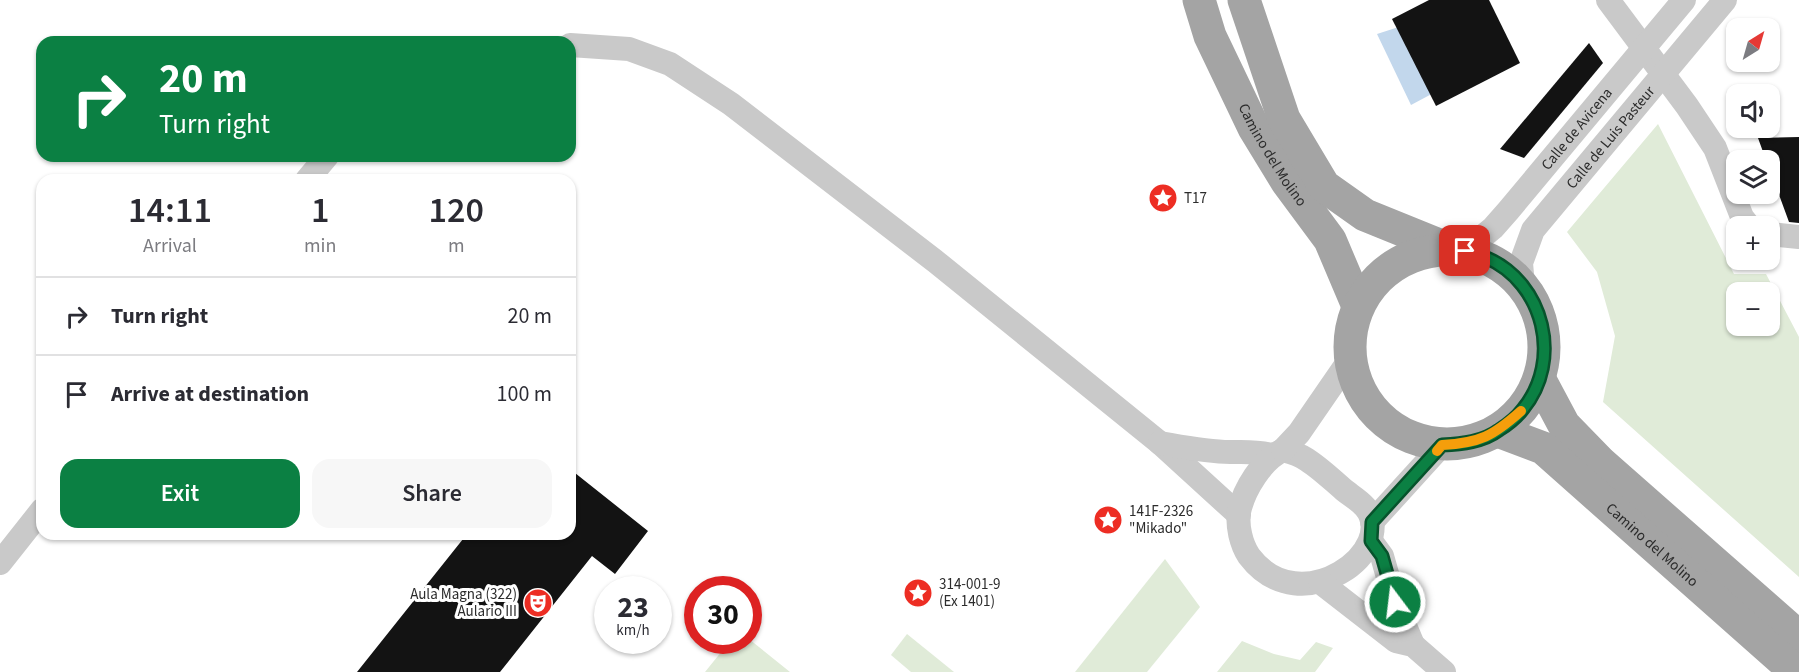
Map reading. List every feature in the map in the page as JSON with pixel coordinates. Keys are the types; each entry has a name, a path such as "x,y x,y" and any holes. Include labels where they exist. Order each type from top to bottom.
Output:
{"main road":[{"name":"Camino del Molino","path":"1199,0 1210,36 1254,128 1287,182 1330,240 1358,306"},
{"name":"Camino del Molino","path":"1244,0 1284,119 1324,186 1365,215 1457,250"},
{"path":"1457,250 1487,258 1506,269 1523,285 1536,306 1544,330 1545,355 1540,380 1523,409 1498,431 1461,444 1442,445 1420,441 1399,432 1380,419 1366,402 1356,381 1350,359 1350,332 1358,306 1374,282 1395,264 1421,253 1457,250"},
{"name":"Camino del Molino","path":"1540,380 1564,425 1601,463 1799,637"},
{"name":"Camino del Molino","path":"1498,431 1543,448 1796,672"}],"street":[{"path":"1608,0 1663,73 1715,148 1742,216"},
{"name":"Calle de Avicena","path":"1457,250 1493,228 1684,0"},
{"name":"Calle de Luis Pasteur","path":"1523,285 1521,262 1533,230 1725,0"},
{"path":"576,45 629,49 670,64 731,104 935,261 1160,443 1239,515"},
{"path":"313,174 322,162"},
{"path":"1780,235 1799,237"},
{"path":"1350,359 1299,433 1277,453 1243,497 1239,515 1240,534 1247,552 1258,567 1276,579 1298,585 1320,582 1338,574 1364,553 1371,531 1442,445"},
{"path":"1160,443 1200,450 1255,451 1304,458 1366,508 1371,531 1382,556 1395,602 1413,645 1444,672"},
{"path":"0,563 36,518"},
{"path":"1320,582 1396,641 1413,645"}],"green space":[{"path":"1658,124 1726,258 1726,270 1732,270 1734,274 1766,274 1770,282 1726,282 1726,336 1780,336 1780,301 1799,337 1799,577 1603,402 1615,336 1597,272 1567,232"},
{"path":"1165,559 1200,607 1147,672 1075,672"},
{"path":"907,634 954,672 911,672 891,655"},
{"path":"1242,641 1274,654 1300,660 1316,642 1333,648 1315,672 1217,672"},
{"path":"762,649 790,672 705,672 720,654 762,654"}],"water":[{"path":"1408,24 1441,89 1411,105 1377,34"}],"building":[{"path":"1429,0 1489,0 1520,63 1436,106 1392,19"},
{"path":"1589,43 1603,63 1524,158 1500,149"},
{"path":"1799,137 1799,223 1789,222 1780,197 1780,150 1762,150 1758,138"},
{"path":"576,474 648,531 615,574 592,556 500,672 357,672 462,540 576,540"}],"slow traffic":[{"path":"1437,451 1442,445 1461,444 1498,431 1521,411"}],"place":[{"name":"T17","path":"1163,198"},
{"name":"141F-2326 \"Mikado\"","path":"1108,520"},
{"name":"314-001-9 (Ex 1401)","path":"918,593"},
{"name":"Aula Magna (322) Aulario III","path":"538,603"}],"route":[{"path":"1395,602 1382,556 1371,541 1372,522 1442,445 1461,444 1480,439 1498,431 1523,409 1540,380 1545,355 1544,330 1536,306 1523,285 1506,269 1487,258 1465,251"}]}
